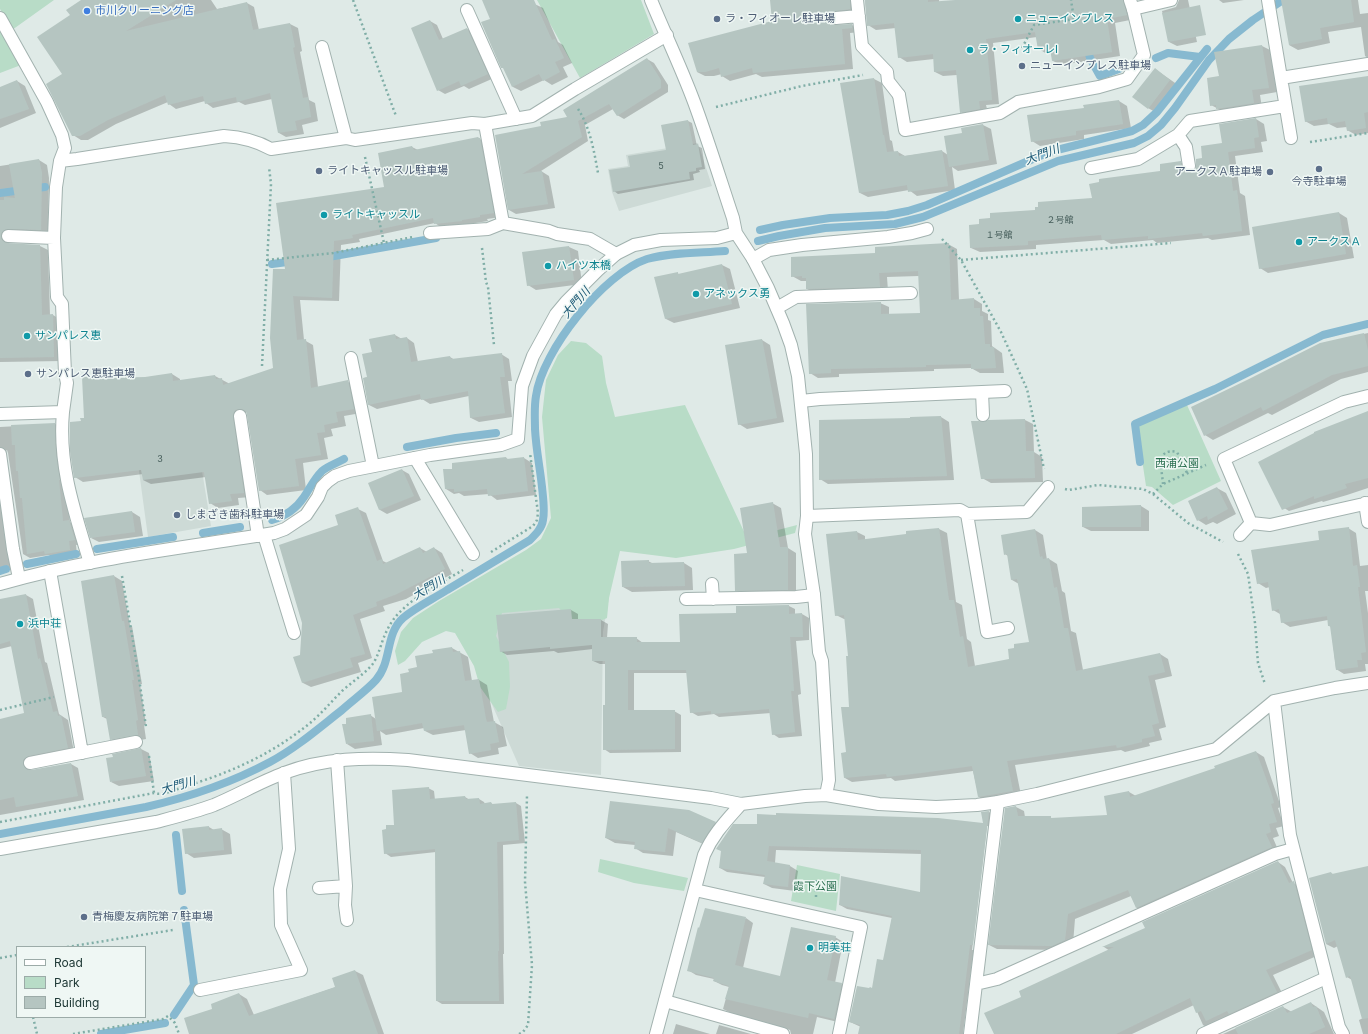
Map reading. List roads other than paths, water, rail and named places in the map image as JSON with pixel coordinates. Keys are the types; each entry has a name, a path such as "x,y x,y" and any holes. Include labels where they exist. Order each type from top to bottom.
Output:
{"street":[{"path":"651,0 667,35 697,111 733,218 736,233 753,260 777,308 791,345 798,376 806,454 807,516 805,534 814,595 819,652 822,661 825,702 829,780 826,795"},
{"path":"857,0 862,46 885,70 888,81 900,95 905,130 1000,113 1018,102 1099,87 1127,79 1144,55 1132,4 1171,0"},
{"path":"1268,0 1291,138"},
{"path":"467,10 516,119"},
{"path":"836,18 858,16"},
{"path":"0,18 43,95 62,135 65,148 60,161 56,187 54,238 57,297 62,304 65,373 68,383 63,412 62,429 64,469 90,563"},
{"path":"60,161 224,136 236,137 263,144 271,149 346,138 355,140 472,123 485,124 532,116 566,94 667,35"},
{"path":"322,47 346,138"},
{"path":"1281,78 1368,64"},
{"path":"1091,168 1138,158 1178,135 1190,121 1285,106"},
{"path":"485,124 503,223"},
{"path":"1178,135 1186,147 1189,166"},
{"path":"430,234 488,229 503,223 549,231 556,234 590,239 616,254"},
{"path":"753,260 770,250 802,245 912,234 928,229"},
{"path":"0,584 19,578 90,563 261,535 285,529 306,515 328,481 335,476 349,471 415,458 501,445 518,439 522,386 533,356 556,314 598,270 616,254 634,245 661,240 717,238 736,233"},
{"path":"8,236 54,238"},
{"path":"777,308 796,297 911,293"},
{"path":"351,358 373,466"},
{"path":"801,401 1005,391"},
{"path":"982,392 983,415"},
{"path":"1251,522 1224,459 1344,402 1368,396"},
{"path":"0,414 63,412"},
{"path":"240,416 261,535 294,633"},
{"path":"0,454 13,549 19,578"},
{"path":"415,458 473,554"},
{"path":"807,516 960,510 967,514 1027,512 1048,486"},
{"path":"1251,522 1270,525 1367,503 1368,522"},
{"path":"967,514 987,632 1008,628"},
{"path":"1240,535 1251,522"},
{"path":"50,571 82,753"},
{"path":"712,584 713,599"},
{"path":"686,599 796,597 814,595"},
{"path":"0,849 179,817 214,805 284,774 314,764 337,760 365,758 401,759 711,798 741,804 805,796 826,795 879,804 936,807 977,805 1037,794 1216,749 1274,701 1335,688 1368,683"},
{"path":"1274,701 1290,835 1326,978 1339,1026 1343,1034"},
{"path":"30,763 136,742"},
{"path":"337,760 347,920"},
{"path":"200,990 301,970 281,925 280,889 289,849 284,774"},
{"path":"970,1034 998,802"},
{"path":"656,1034 704,855 710,840 741,804"},
{"path":"976,984 997,979 1275,854 1293,849"},
{"path":"319,888 346,886"},
{"path":"695,890 861,927 839,1034"},
{"path":"1203,1034 1326,978"},
{"path":"665,1001 783,1034"}],"waterway":[{"name":"大門川","path":"758,241 825,228 895,224 923,217 1058,161 1134,143 1148,136 1161,125 1209,60 1229,39 1253,20 1283,0"},
{"path":"1087,46 1090,58 1100,76 1119,69"},
{"path":"760,230 830,218 887,215 908,211 927,205 1049,152 1132,131 1143,125 1157,112 1207,49"},
{"path":"1156,58 1168,53 1200,57"},
{"path":"0,193 45,187"},
{"path":"323,258 436,238"},
{"name":"大門川","path":"0,834 146,807 210,789 270,762 307,738 342,710 364,692 381,673 393,632 403,618 530,540 540,528 544,516 544,508 536,436 536,396 541,378 550,358 562,337 578,316 612,280 630,267 647,259 676,254 725,251"},
{"path":"272,264 295,261"},
{"path":"1140,462 1135,424 1215,389 1323,335 1368,324"},
{"path":"407,447 456,438 496,433"},
{"path":"272,520 286,514 294,508 301,501 314,480 322,471 344,459"},
{"path":"203,533 240,527"},
{"path":"97,549 173,537"},
{"path":"27,564 76,554"},
{"path":"0,571 6,569"},
{"path":"176,835 182,891"},
{"path":"174,1015 194,985 184,910"},
{"path":"101,1034 165,1023"}],"place":[{"name":"市川クリーニング店","path":"87,11"},
{"name":"ラ・フィオーレ駐車場","path":"717,19"},
{"name":"ニューインプレス","path":"1018,19"},
{"name":"ラ・フィオーレⅠ","path":"970,50"},
{"name":"ニューインプレス駐車場","path":"1022,66"},
{"name":"今寺駐車場","path":"1319,169"},
{"name":"ライトキャッスル駐車場","path":"319,171"},
{"name":"アークスＡ駐車場","path":"1270,172"},
{"name":"ライトキャッスル","path":"324,215"},
{"name":"アークスＡ","path":"1299,242"},
{"name":"ハイツ本橋","path":"548,266"},
{"name":"アネックス勇","path":"696,294"},
{"name":"サンパレス恵","path":"27,336"},
{"name":"サンパレス恵駐車場","path":"28,374"},
{"name":"しまざき歯科駐車場","path":"177,515"},
{"name":"浜中荘","path":"20,624"},
{"name":"青梅慶友病院第７駐車場","path":"84,917"},
{"name":"明美荘","path":"810,948"}],"park label":[{"name":"西浦公園","path":"1177,464"},
{"name":"霞下公園","path":"815,887"}]}
